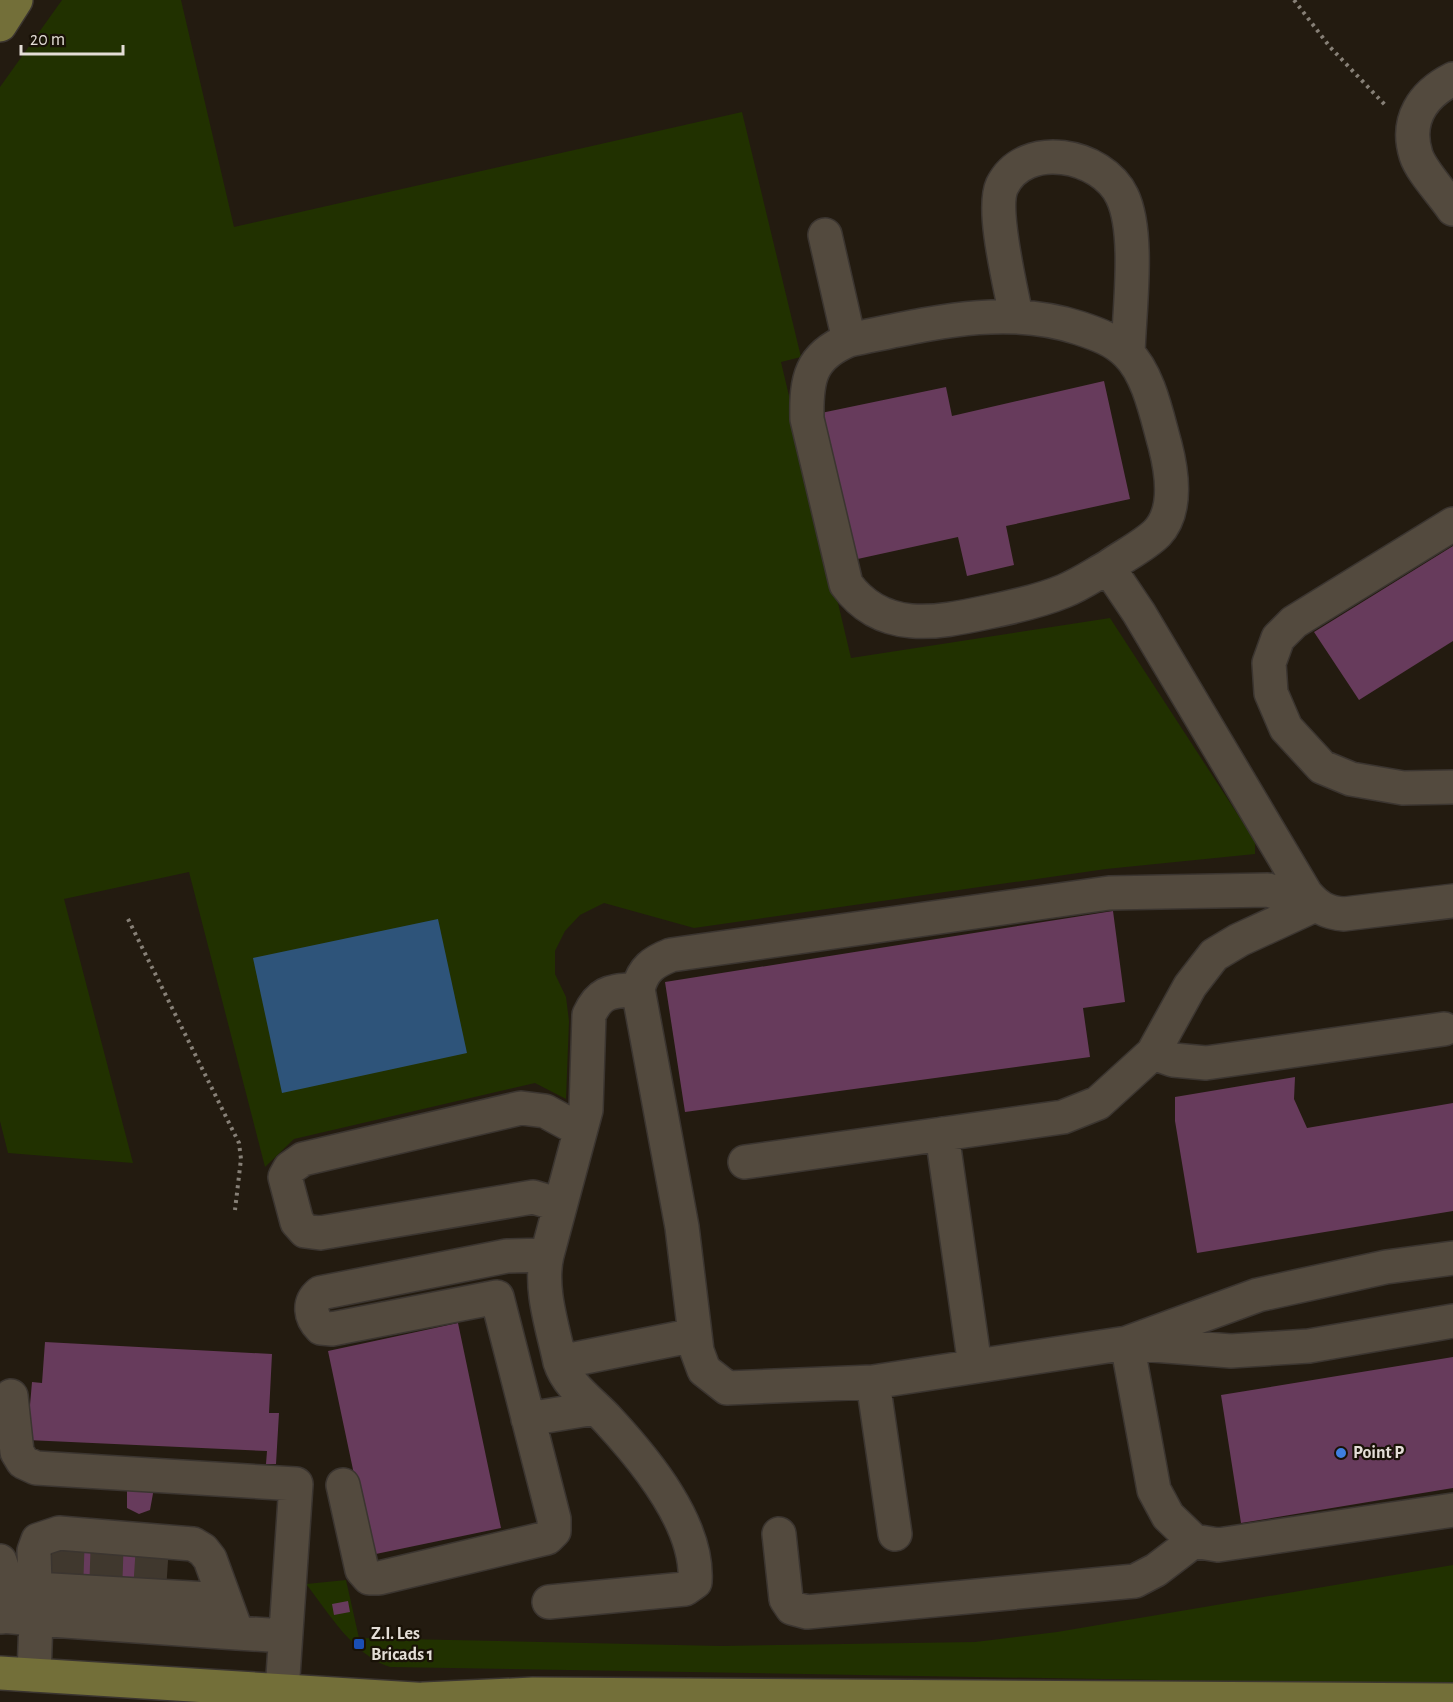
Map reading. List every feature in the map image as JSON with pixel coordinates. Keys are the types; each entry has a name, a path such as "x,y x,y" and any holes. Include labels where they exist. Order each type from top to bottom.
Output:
{"main road":[{"path":"0,19 15,0"},
{"path":"0,25 15,0"},
{"path":"0,1672 435,1701 533,1694 1453,1700"}],"lane":[{"path":"1453,79 1435,89 1418,108 1412,132 1416,157 1453,209"},
{"path":"1016,316 998,212 1002,187 1018,167 1043,157 1076,158 1101,170 1122,195 1131,226 1128,354"},
{"path":"825,235 849,340"},
{"path":"1016,316 1059,321 1103,336 1128,354 1149,389 1168,459 1172,491 1168,512 1157,532 1108,567 1064,591 954,620 919,623 890,617 859,601 846,584 807,419 806,391 813,368 830,348 849,340 968,317 1016,316"},
{"path":"1453,524 1294,622 1278,638 1269,663 1270,693 1286,728 1322,767 1351,779 1403,788 1453,787"},
{"path":"1108,567 1139,613 1306,894 1315,905"},
{"path":"1453,901 1344,914 1330,913 1315,905 1268,890 1109,892 671,955 653,962 642,975 638,989 682,1227 695,1335 705,1370 727,1388 873,1382 1127,1343 1258,1295 1386,1267 1453,1258"},
{"path":"745,1162 1063,1118 1098,1103 1153,1053 1190,986 1214,956 1239,940 1315,905"},
{"path":"549,1602 685,1589 695,1582 696,1569 688,1533 667,1494 610,1422 564,1376 543,1272 586,1110 589,1015 595,1002 606,993 638,989"},
{"path":"1153,1053 1173,1060 1206,1063 1444,1029"},
{"path":"560,1205 533,1197 320,1233 305,1231 297,1222 285,1177 290,1168 303,1159 521,1108 545,1111 580,1130"},
{"path":"942,1134 975,1366"},
{"path":"545,1287 332,1329 321,1328 314,1322 312,1308 313,1299 320,1293 507,1256 547,1255"},
{"path":"343,1485 362,1570 369,1578 379,1578 547,1538 554,1531 554,1519 497,1297"},
{"path":"1127,1343 1231,1351 1298,1347 1453,1321"},
{"path":"560,1362 695,1335"},
{"path":"1127,1343 1154,1490 1168,1516 1194,1541 1218,1545 1453,1510"},
{"path":"873,1382 895,1534"},
{"path":"11,1396 17,1452 23,1462 36,1468 296,1484 282,1691"},
{"path":"528,1419 595,1408"},
{"path":"779,1534 786,1599 792,1608 807,1612 1135,1581 1156,1570 1194,1541"},
{"path":"1,1617 57,1576 128,1567 193,1544 203,1550 210,1559 237,1633"},
{"path":"0,1561 4,1574 1,1617"},
{"path":"57,1576 128,1567 225,1600"},
{"path":"57,1576 237,1633 285,1636"},
{"path":"33,1675 57,1576"}],"path":[{"path":"1294,0 1353,74 1412,132"},
{"path":"128,919 239,1143 241,1159 235,1210"}],"green space":[{"path":"62,0 181,0 234,227 742,112 801,357 781,362 851,658 1110,618 1255,841 1255,854 1106,869 694,928 604,903 580,915 565,931 555,951 555,974 566,997 569,1021 566,1099 535,1083 294,1139 265,1167 189,872 64,899 133,1163 8,1153 0,1121 0,87"},
{"path":"1453,1565 1453,1685 390,1667 364,1653 353,1643 306,1584 346,1580 359,1638 721,1646 975,1642 1057,1632"}],"water":[{"path":"438,919 467,1053 282,1093 253,958"}],"building":[{"path":"1104,381 1130,499 1006,526 1014,565 967,576 958,537 853,560 821,413 946,387 952,416"},
{"path":"1453,546 1453,641 1359,700 1314,632"},
{"path":"1113,911 1125,1002 1083,1008 1090,1057 685,1112 665,982"},
{"path":"1295,1077 1294,1099 1307,1128 1453,1103 1453,1211 1197,1253 1175,1121 1175,1097"},
{"path":"458,1323 501,1528 371,1555 328,1351"},
{"path":"45,1342 272,1354 269,1413 279,1413 276,1464 266,1464 267,1451 27,1440 32,1382 42,1383"},
{"name":"Point P","path":"1453,1357 1453,1488 1241,1523 1221,1395"},
{"path":"127,1486 154,1488 150,1510 139,1514 127,1508"},
{"path":"55,1547 163,1554 161,1583 53,1575"},
{"path":"348,1601 350,1612 334,1615 332,1604"}],"tunnel":[{"path":"67,1576 68,1548"},
{"path":"106,1579 107,1550"},
{"path":"150,1583 152,1553"}],"place":[{"name":"Point P","path":"1341,1453"},
{"name":"Z.I. Les Bricads 1","path":"359,1644"}]}
